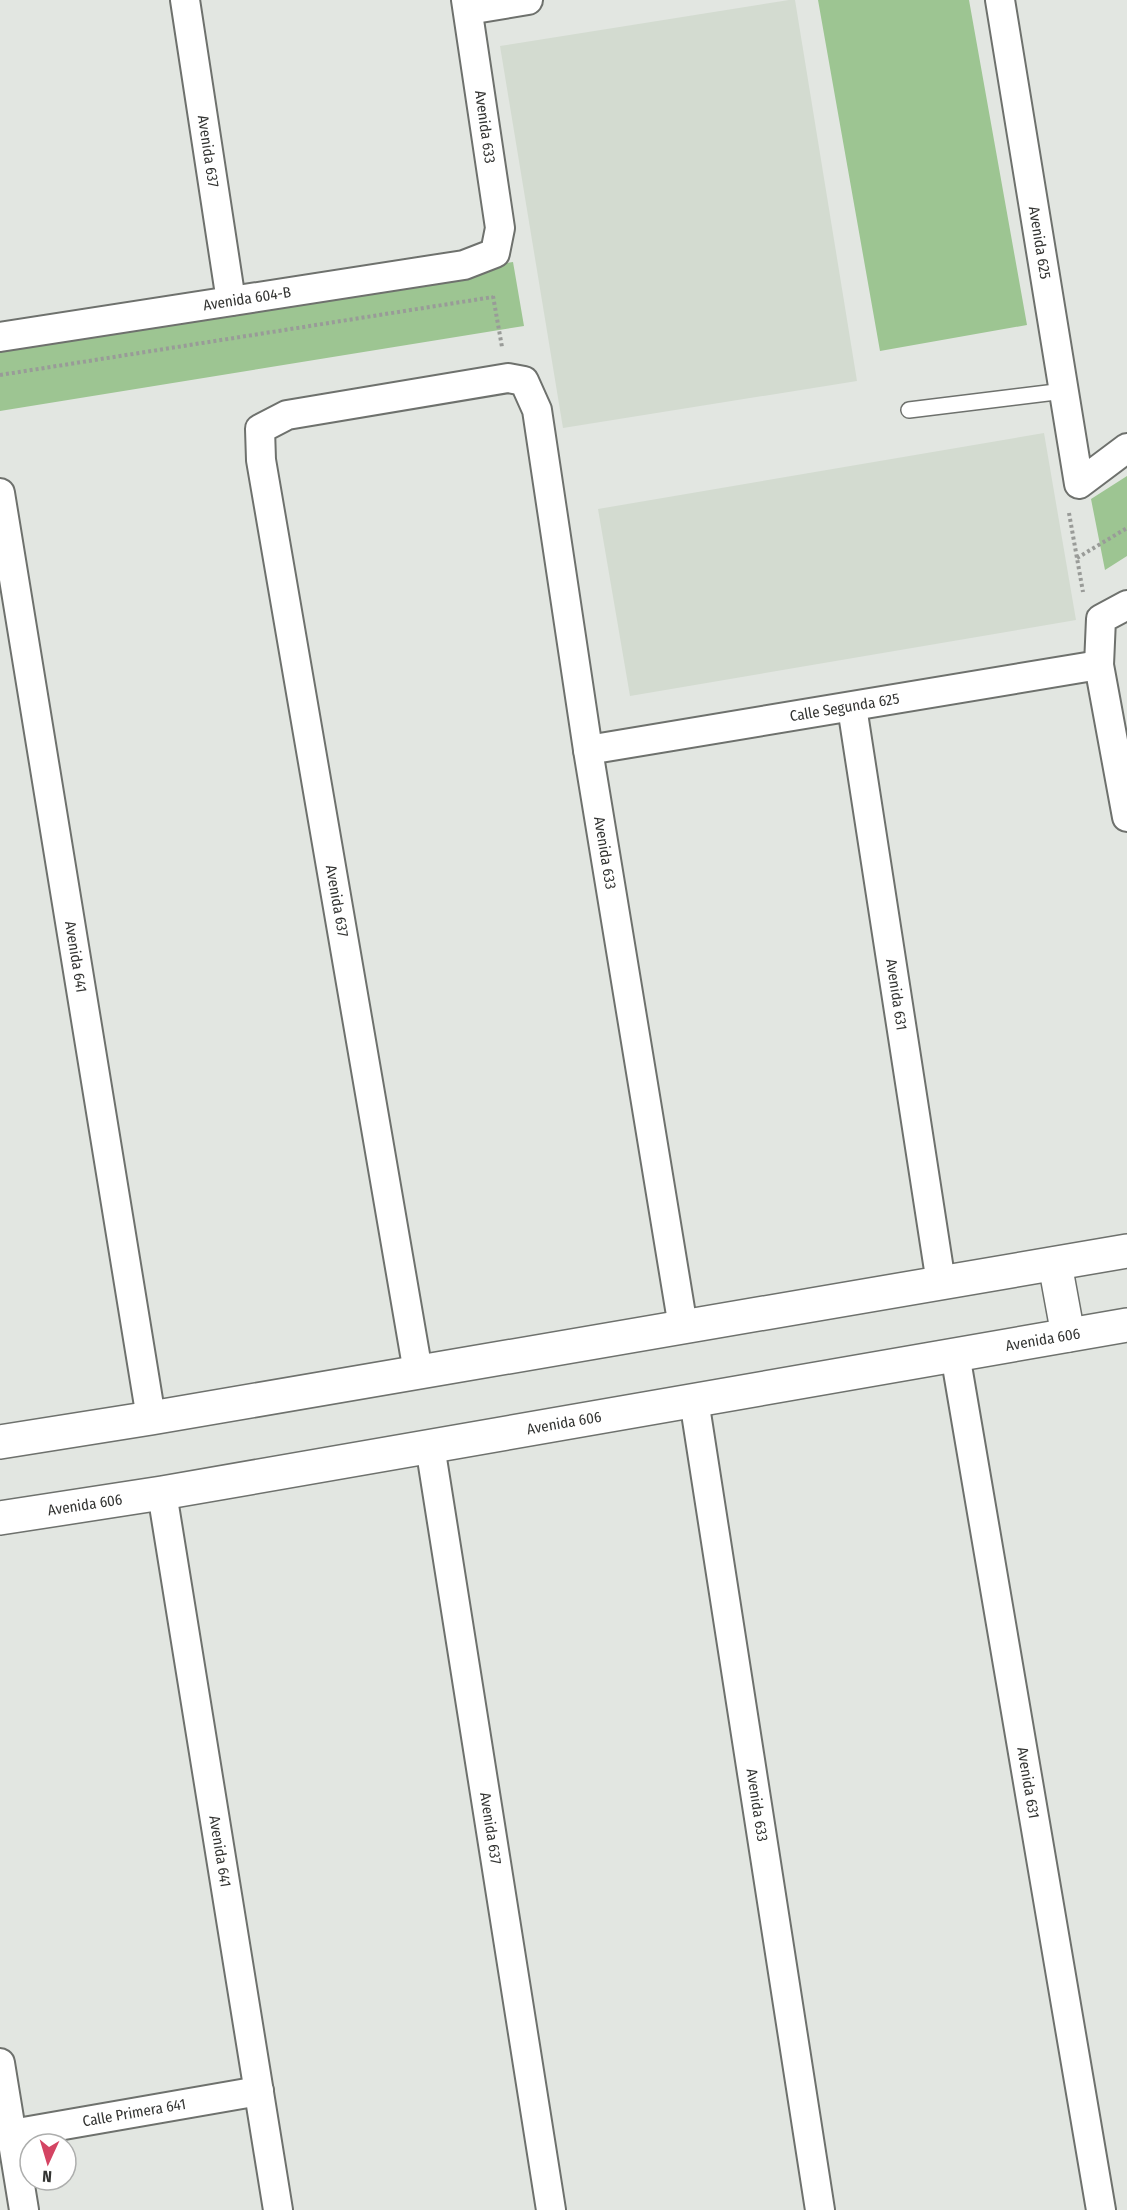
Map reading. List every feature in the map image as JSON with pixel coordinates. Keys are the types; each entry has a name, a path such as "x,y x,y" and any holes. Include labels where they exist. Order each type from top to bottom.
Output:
{"street":[{"name":"Avenida 637","path":"185,0 231,301"},
{"path":"467,5 528,0"},
{"name":"Avenida 625","path":"1000,0 1079,484"},
{"name":"Avenida 633","path":"467,5 500,228 490,255"},
{"name":"Avenida 604-B","path":"0,337 464,265 490,255"},
{"name":"Avenida 637","path":"418,1372 261,460 260,429 287,415 516,379"},
{"name":"Avenida 633","path":"516,379 537,410 588,750 683,1327"},
{"path":"1079,484 1127,448"},
{"name":"Avenida 641","path":"0,493 151,1418"},
{"path":"1127,604 1101,620 1099,665 1127,817"},
{"name":"Calle Segunda 625","path":"588,750 1099,665"},
{"name":"Avenida 631","path":"852,707 941,1283"},
{"path":"0,1442 1127,1251"},
{"path":"1055,1264 1068,1335"},
{"name":"Avenida 606","path":"0,1518 162,1493 1127,1324"},
{"name":"Avenida 631","path":"955,1354 1101,2210"},
{"name":"Avenida 633","path":"694,1400 820,2210"},
{"name":"Avenida 637","path":"430,1446 551,2210"},
{"name":"Avenida 641","path":"162,1493 278,2210"},
{"path":"0,2063 24,2210"},
{"name":"Calle Primera 641","path":"12,2134 259,2091"}],"lane":[{"path":"909,410 1064,391"}],"path":[{"path":"490,255 493,297 516,379"},
{"path":"0,375 493,297"},
{"path":"1079,484 1069,512 1084,603 1101,620"},
{"path":"1077,558 1127,528"}],"shaded area":[{"path":"795,0 857,381 563,428 500,46"},
{"path":"1044,433 1076,620 630,696 598,509"}],"green space":[{"path":"818,0 969,0 1027,325 880,351"},
{"path":"513,262 524,326 0,411 0,346"},
{"path":"1127,476 1127,556 1105,570 1091,499"}]}
